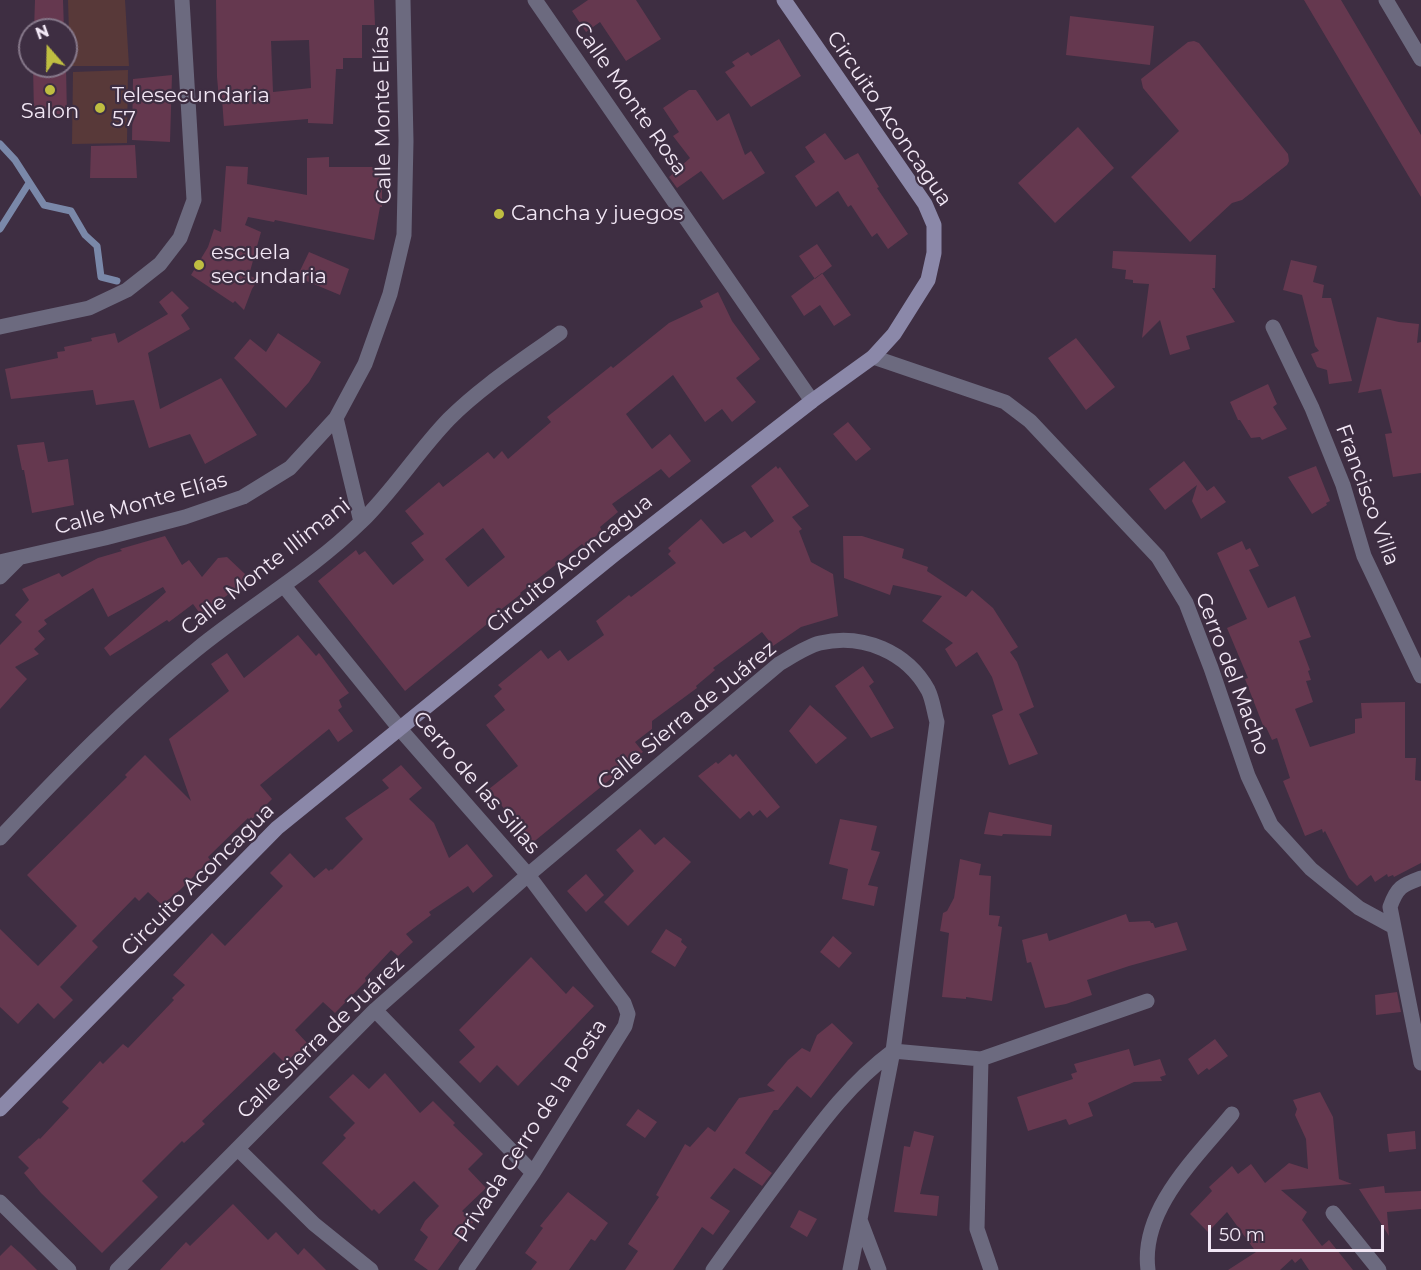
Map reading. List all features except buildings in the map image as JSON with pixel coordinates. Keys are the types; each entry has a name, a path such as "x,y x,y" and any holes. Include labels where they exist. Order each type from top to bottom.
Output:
{"street":[{"path":"0,327 90,308 127,291 160,264 180,238 194,200 182,0"},
{"name":"Calle Monte Elías","path":"0,562 162,523 243,497 290,468 336,418 365,364 390,294 404,235 406,141 403,0"},
{"name":"Calle Monte Rosa","path":"535,0 812,401"},
{"name":"Circuito Aconcagua","path":"0,1109 277,828 615,554 812,401 873,357 894,334 928,280 934,253 934,225 925,204 784,0"},
{"path":"1386,0 1421,59"},
{"name":"Francisco Villa","path":"1273,327 1312,408 1342,484 1364,556 1421,676"},
{"name":"Calle Monte Illimani","path":"0,838 73,761 138,699 197,649 284,586 361,522 449,419 483,389 561,333"},
{"name":"Cerro del Macho","path":"873,357 1005,402 1030,421 1158,557 1186,603 1248,776 1271,825 1311,869 1359,908 1392,926"},
{"path":"336,418 361,522"},
{"path":"0,577 20,558"},
{"name":"Cerro de las Sillas","path":"284,586 400,729 528,875 605,976 624,1003 628,1014"},
{"name":"Calle Sierra de Juárez","path":"117,1270 375,1010 528,875 779,664 820,643 856,640 887,650 908,663 928,691 937,722 893,1051 850,1270"},
{"path":"1421,878 1403,885 1395,895 1390,907 1421,1063"},
{"path":"712,1270 826,1116 850,1088 893,1051 981,1059 1147,1001"},
{"path":"375,1010 533,1173"},
{"name":"Privada Cerro de la Posta","path":"466,1270 533,1173 625,1026 628,1014"},
{"path":"981,1059 977,1229 992,1270"},
{"path":"1148,1270 1152,1227 1168,1191 1232,1114"},
{"path":"238,1149 314,1224 371,1270"},
{"path":"0,1202 69,1270"},
{"path":"1333,1213 1379,1270"},
{"path":"859,1218 879,1270"}],"shaded area":[{"name":"Telesecundaria 57","path":"68,0 125,0 129,66 78,66 78,18 69,18"},
{"name":"Telesecundaria 57","path":"128,70 127,143 72,144 73,78 78,78 78,72"}],"waterway":[{"path":"0,144 15,160 44,205 71,211 85,235 97,246 101,277 117,281"},
{"path":"0,229 29,183"}],"place":[{"name":"Salon","path":"50,90"},
{"name":"Telesecundaria 57","path":"100,108"},
{"name":"Cancha y juegos","path":"499,214"},
{"name":"escuela secundaria","path":"199,265"}]}
